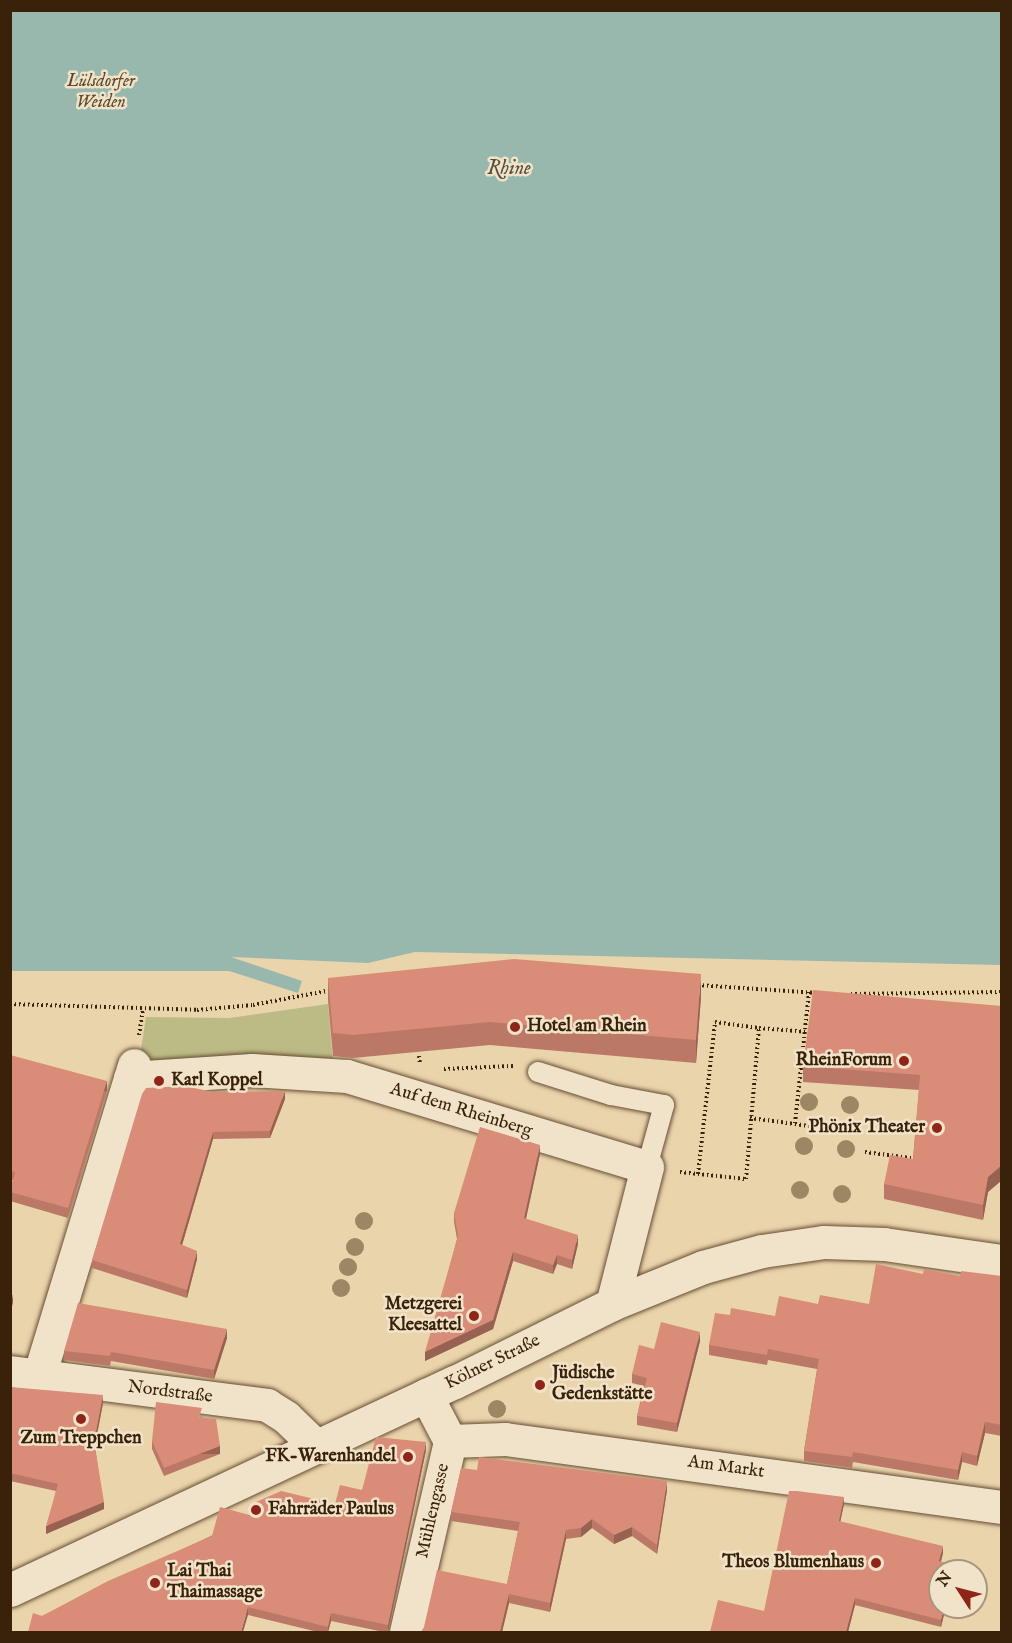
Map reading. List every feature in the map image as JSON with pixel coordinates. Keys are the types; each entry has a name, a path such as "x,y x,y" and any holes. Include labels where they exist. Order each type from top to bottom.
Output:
{"street":[{"name":"Auf dem Rheinberg","path":"25,1374 132,1071 252,1070 347,1076 647,1167"},
{"path":"612,1304 647,1167"},
{"name":"Kölner Straße","path":"10,1590 315,1445 426,1395 612,1304 704,1267 795,1245 884,1244 1002,1261"},
{"name":"Nordstraße","path":"25,1374 267,1405 286,1417 315,1445"},
{"name":"Mühlengasse","path":"406,1632 450,1441 426,1395"},
{"name":"Am Markt","path":"450,1441 505,1439 1002,1507"}],"lane":[{"path":"538,1072 611,1095 664,1105 647,1167"}],"path":[{"path":"687,984 820,993"},
{"path":"10,1004 197,1010 253,1005 341,989"},
{"path":"795,1124 807,1032 809,992"},
{"path":"841,993 1002,992"},
{"path":"699,1174 714,1022 807,1032"},
{"path":"647,1167 746,1179 759,1028"},
{"path":"440,1070 510,1065"},
{"path":"750,1118 813,1127"},
{"path":"865,1152 930,1160"}],"shaded area":[{"path":"328,1004 333,1063 138,1068 146,1017 229,1018"}],"water":[{"name":"Rhine","path":"10,11 1001,11 1001,965 415,952 368,963 231,957 302,981 298,993 229,971 11,971"}],"building":[{"name":"Hotel am Rhein","path":"514,959 701,974 696,1040 490,1022 353,1035 333,1033 328,978"},
{"path":"813,990 1002,1006 1002,1165 988,1177 983,1205 884,1184 890,1155 913,1159 920,1075 803,1066"},
{"path":"10,1055 107,1081 68,1208 10,1192 15,1172 10,1171"},
{"path":"184,1086 214,1092 285,1091 270,1131 213,1132 180,1244 197,1251 187,1290 92,1260 142,1094 146,1088"},
{"path":"480,1127 540,1145 524,1218 578,1235 572,1260 557,1255 553,1265 513,1252 493,1320 425,1352 458,1236 454,1213"},
{"path":"876,1264 923,1274 924,1269 960,1276 961,1271 1002,1276 1002,1425 985,1422 977,1456 962,1452 958,1470 853,1452 852,1457 804,1451 819,1359 768,1349 767,1355 709,1345 715,1313 730,1315 731,1308 775,1316 779,1296 818,1304 820,1295 869,1304"},
{"path":"78,1303 227,1329 214,1370 111,1352 110,1356 64,1351"},
{"path":"661,1322 700,1332 677,1423 637,1416 647,1378 632,1374 639,1345 654,1349"},
{"path":"10,1387 103,1395 94,1442 104,1502 46,1526 58,1484 10,1473"},
{"path":"156,1402 202,1408 199,1417 216,1419 220,1446 164,1468 152,1441"},
{"path":"376,1437 426,1442 388,1625 331,1613 328,1627 248,1607 241,1632 28,1632 33,1613 42,1616 108,1581 212,1536 220,1507 253,1516 256,1502 281,1491 335,1504 340,1485 362,1490"},
{"path":"479,1457 667,1481 657,1545 632,1527 614,1535 592,1519 581,1528 566,1530 550,1603 509,1594 500,1632 421,1632 437,1570 507,1584 520,1522 451,1512 461,1468 477,1470"},
{"path":"789,1491 844,1497 839,1521 943,1546 940,1559 928,1559 928,1617 855,1598 846,1632 710,1632 718,1600 764,1611"}],"place":[{"name":"Hotel am Rhein","path":"515,1027"},
{"name":"RheinForum","path":"904,1061"},
{"name":"Karl Koppel","path":"159,1081"},
{"name":"Phönix Theater","path":"937,1128"},
{"name":"Metzgerei Kleesattel","path":"474,1316"},
{"name":"Jüdische Gedenkstätte","path":"540,1385"},
{"name":"Zum Treppchen","path":"81,1419"},
{"name":"FK-Warenhandel","path":"408,1457"},
{"name":"Fahrräder Paulus","path":"256,1510"},
{"name":"Theos Blumenhaus","path":"876,1563"},
{"name":"Lai Thai Thaimassage","path":"155,1583"}],"park label":[{"name":"Lülsdorfer Weiden","path":"101,94"}]}
